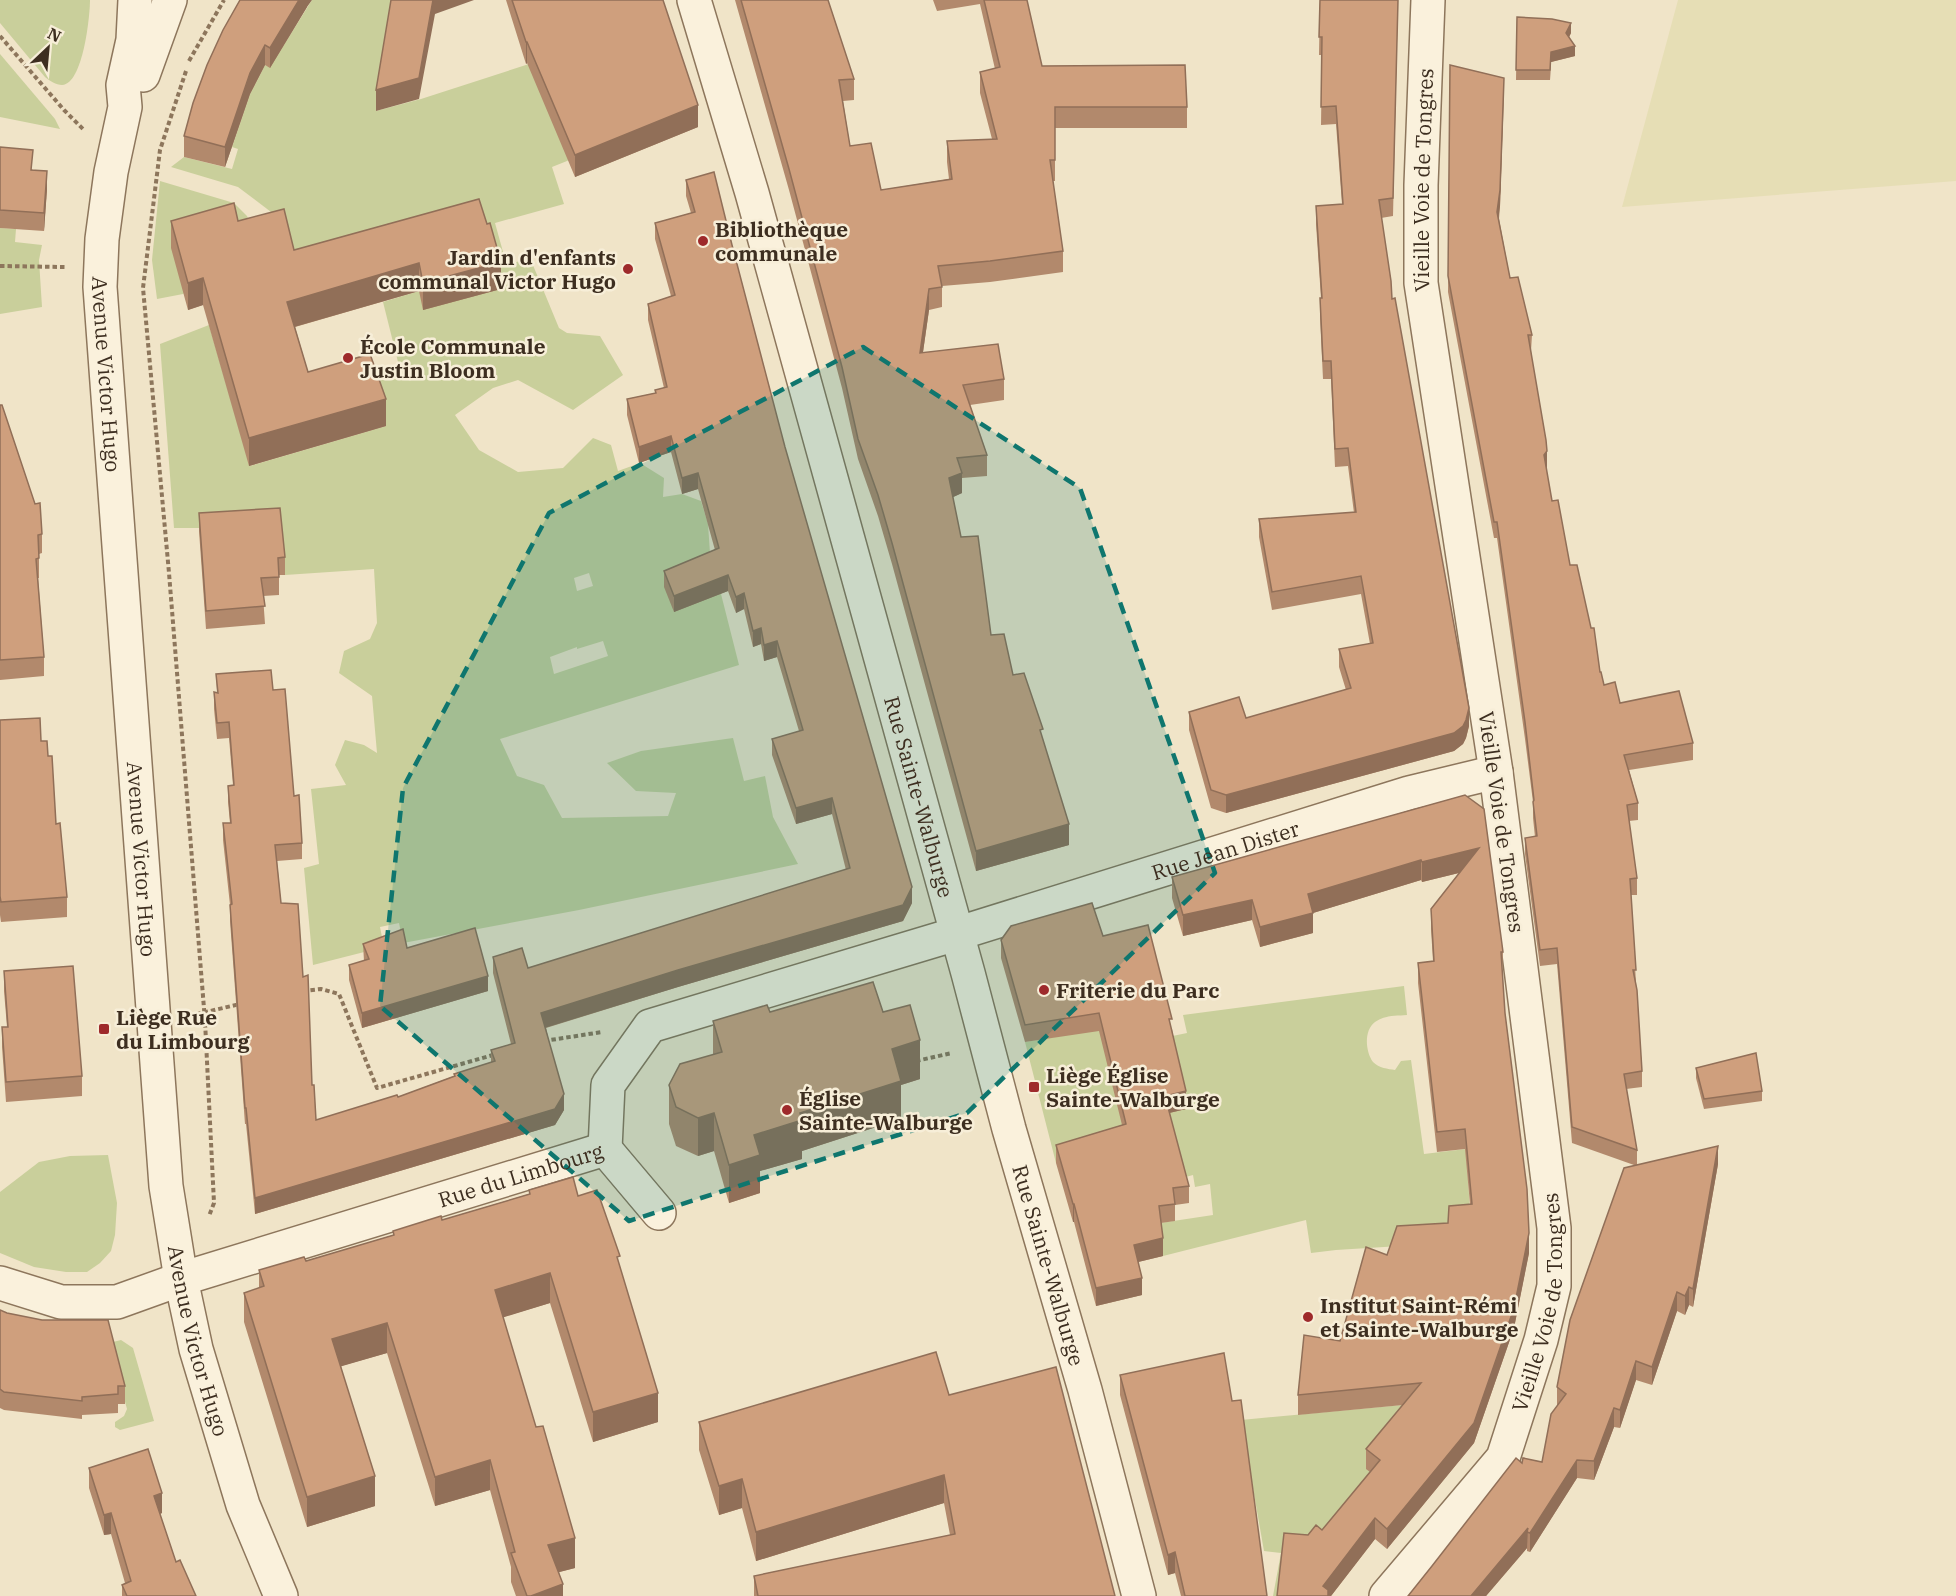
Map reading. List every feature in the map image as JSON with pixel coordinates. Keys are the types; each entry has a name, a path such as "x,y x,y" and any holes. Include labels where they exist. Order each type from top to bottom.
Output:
{"street":[{"name":"Avenue Victor Hugo","path":"135,0 133,40 123,85 125,107 106,203 100,267 101,314 166,1186 181,1280 196,1349 243,1505 281,1596"},
{"name":"Avenue Victor Hugo","path":"125,107 138,92 153,43 170,0"},
{"name":"Rue Sainte-Walburge","path":"694,0 752,193 1139,1596"},
{"name":"Vieille Voie de Tongres","path":"1386,1596 1503,1458 1541,1340 1554,1286 1554,1228 1496,772 1421,283 1421,185 1428,0"},
{"name":"Rue Jean Dister","path":"956,934 1410,793 1496,772"},
{"name":"Rue du Limbourg","path":"0,1283 61,1302 117,1302 181,1280 605,1149 608,1085 650,1026 956,934"},
{"path":"605,1149 659,1213"}],"path":[{"path":"205,1225 214,1203 205,1021 169,573 143,288 160,150 189,61 225,0"},
{"path":"0,36 80,127 96,140 117,145"},
{"path":"0,266 100,267"},
{"path":"297,992 321,989 339,994 377,1088 499,1053"},
{"path":"154,1025 249,1002"},
{"path":"533,1044 555,1038"},
{"path":"915,1061 943,1056"}],"highlighted area":[{"path":"863,347 1080,488 1215,873 967,1113 629,1221 380,1006 403,788 549,513"}],"shaded area":[{"path":"1678,0 1956,0 1956,181 1622,207"}],"green space":[{"path":"0,0 90,0 84,48 75,74 69,82 60,85 45,77 0,23"},
{"path":"312,0 395,0 376,111 421,99 563,53 596,145 552,167 564,204 495,223 505,259 513,263 530,258 559,328 567,333 600,336 623,375 573,410 518,380 493,388 455,415 479,450 518,472 563,468 593,438 611,445 618,471 640,463 664,478 663,497 682,494 701,501 708,524 711,568 721,594 739,665 500,739 517,776 544,785 562,818 668,816 676,793 636,791 607,763 641,751 733,738 744,781 765,776 773,817 798,864 579,910 403,943 399,923 380,927 384,947 313,965 304,868 319,864 311,789 346,785 335,765 345,740 364,745 377,753 372,696 339,673 344,651 370,639 377,623 374,569 285,575 256,528 174,528 160,344 209,325 250,466 386,426 370,382 401,374 383,302 419,291 501,289 294,278 275,215 238,187 171,167 184,157 232,169 238,149 232,147 250,94 265,65 270,67","holes":["589,573 593,586 577,591 574,578","603,641 608,656 554,674 550,657"]},
{"path":"0,54 55,119 60,129 0,117"},
{"path":"160,181 234,203 247,216 259,243 183,294 157,299 152,260"},
{"path":"0,228 16,229 15,242 42,245 39,260 42,307 0,314"},
{"path":"1404,986 1407,1015 1386,1017 1375,1022 1367,1035 1367,1047 1373,1062 1384,1068 1395,1070 1401,1061 1411,1060 1424,1154 1466,1149 1471,1225 1448,1243 1311,1253 1306,1220 1163,1256 1160,1223 1213,1215 1210,1184 1195,1187 1193,1175 1182,1178 1126,1142 1056,1163 1025,1042 1102,1029 1158,1039 1187,1033 1183,1015"},
{"path":"108,1155 117,1203 115,1235 111,1251 100,1263 87,1272 66,1272 34,1267 0,1253 0,1192 39,1162 70,1156"},
{"path":"121,1340 133,1348 154,1421 120,1430 115,1427 115,1422 124,1416 127,1409 109,1343"},
{"path":"1413,1404 1380,1480 1297,1596 1273,1596 1281,1553 1264,1551 1241,1420"}],"building":[{"path":"240,0 299,0 270,48 265,45 250,73 225,147 184,136 207,65"},
{"path":"391,0 433,0 419,78 376,90"},
{"path":"512,0 663,0 698,105 575,155 526,42"},
{"path":"741,0 828,0 854,79 839,80 850,146 871,143 881,190 952,179 947,141 997,139 980,72 1000,67 984,0 1027,0 1042,66 1185,65 1187,107 1055,107 1055,160 1050,160 1063,251 938,266 942,287 929,289 920,353 998,344 1004,379 963,385 987,455 957,458 962,473 949,478 961,537 978,536 991,635 1004,634 1013,675 1024,673 1043,729 1040,730 1069,824 976,851 892,543 858,439 842,367"},
{"path":"1320,0 1398,0 1393,198 1379,200 1392,299 1395,298 1469,708 1463,726 1454,733 1226,795 1211,790 1189,712 1239,697 1246,718 1351,688 1339,649 1373,643 1361,576 1272,592 1259,519 1356,512 1348,448 1335,449 1331,361 1323,361 1320,298 1322,298 1316,206 1343,204 1336,106 1321,107"},
{"path":"1517,17 1552,19 1571,23 1566,33 1575,46 1551,52 1550,70 1516,70"},
{"path":"1450,65 1504,78 1500,190 1497,212 1510,278 1518,277 1532,335 1528,335 1546,440 1547,451 1544,455 1552,501 1558,500 1570,565 1577,565 1591,628 1594,628 1604,685 1615,682 1620,703 1679,691 1693,743 1624,755 1638,803 1627,805 1637,878 1630,879 1636,970 1633,970 1637,990 1642,1071 1624,1074 1637,1150 1572,1127 1557,948 1540,950 1525,838 1537,836 1525,722 1497,522 1494,522 1448,276"},
{"path":"0,147 33,150 31,170 47,171 44,213 0,210"},
{"path":"714,172 785,447 912,887 903,905 678,970 541,1013 564,1094 555,1109 255,1198 245,1108 230,905 232,904 223,823 231,823 228,786 234,785 229,722 217,723 214,692 218,693 216,674 271,670 273,690 285,689 294,796 299,795 302,843 275,845 281,903 298,904 303,977 308,975 312,1085 314,1085 316,1120 397,1095 398,1097 455,1076 454,1074 495,1061 491,1050 515,1043 493,957 522,948 528,968 850,868 832,798 796,808 772,739 803,730 777,641 764,645 761,628 753,631 744,593 736,597 728,575 674,596 664,571 719,548 698,473 682,478 671,436 639,447 627,399 656,393 655,390 667,387 648,304 675,295 655,223 695,212 686,180"},
{"path":"479,199 487,224 490,223 501,262 423,283 419,263 287,302 308,372 370,354 386,399 249,438 203,278 188,283 171,221 234,203 238,221 284,209 294,250"},
{"path":"0,405 2,405 35,504 40,503 42,534 38,535 39,558 36,559 44,657 0,660"},
{"path":"280,508 285,557 278,558 279,577 261,578 265,606 206,611 199,513"},
{"path":"40,718 41,741 47,741 48,756 52,756 56,824 60,823 67,897 1,902 0,720"},
{"path":"1465,795 1484,809 1503,952 1501,952 1505,1013 1527,1189 1529,1233 1514,1308 1474,1423 1387,1529 1375,1518 1323,1586 1328,1590 1328,1596 1277,1596 1284,1533 1308,1535 1316,1525 1322,1530 1380,1460 1366,1449 1421,1383 1298,1395 1304,1335 1340,1341 1366,1247 1387,1255 1397,1226 1448,1223 1449,1206 1472,1204 1465,1129 1437,1132 1418,963 1434,961 1431,909 1479,848 1422,862 1421,860 1308,894 1313,913 1260,927 1252,900 1183,915 1172,877"},
{"path":"1092,903 1103,936 1148,925 1172,1019 1169,1019 1186,1091 1165,1096 1189,1186 1173,1188 1175,1204 1159,1206 1163,1238 1134,1245 1142,1278 1096,1288 1056,1145 1126,1124 1099,1013 1025,1025 1001,940 1011,926"},
{"path":"475,928 488,976 362,1013 349,965 369,959 363,944 403,929 407,948"},
{"path":"73,966 82,1076 6,1082 2,1027 8,1027 4,971"},
{"name":"Église Sainte-Walburge","path":"873,982 883,1012 910,1005 920,1040 892,1049 901,1081 800,1113 802,1120 754,1135 760,1155 729,1165 714,1113 698,1118 676,1107 669,1085 680,1064 722,1052 713,1021 767,1005 770,1012"},
{"path":"1756,1053 1762,1091 1704,1099 1696,1068"},
{"path":"1718,1146 1693,1289 1689,1287 1685,1296 1677,1292 1652,1367 1636,1361 1620,1410 1614,1408 1594,1461 1577,1460 1530,1533 1527,1532 1528,1528 1471,1596 1408,1596 1516,1458 1522,1463 1523,1458 1542,1462 1551,1414 1566,1394 1557,1387 1570,1320 1624,1168"},
{"path":"573,1177 578,1196 597,1190 620,1256 617,1257 658,1393 593,1412 550,1273 495,1290 536,1427 543,1426 575,1538 548,1545 563,1584 527,1596 511,1553 515,1552 490,1460 435,1477 387,1323 332,1339 375,1476 307,1497 244,1293 264,1286 259,1270 304,1257 306,1261 394,1235 393,1231 441,1216 442,1220 530,1194 529,1190"},
{"path":"0,1310 42,1320 108,1320 125,1386 118,1386 118,1394 82,1397 82,1401 4,1392 0,1389"},
{"path":"936,1352 949,1395 1056,1367 1115,1596 758,1596 754,1576 955,1534 944,1475 756,1532 742,1479 719,1486 699,1422"},
{"path":"1224,1353 1232,1401 1241,1400 1267,1596 1185,1596 1175,1552 1168,1555 1120,1375"},
{"path":"148,1449 162,1493 154,1496 176,1562 180,1560 196,1596 127,1596 122,1585 131,1581 111,1513 104,1515 89,1468"}],"place":[{"name":"Bibliothèque communale","path":"703,241"},
{"name":"Jardin d'enfants communal Victor Hugo","path":"628,269"},
{"name":"École Communale Justin Bloom","path":"348,358"},
{"name":"Friterie du Parc","path":"1044,990"},
{"name":"Liège Rue du Limbourg","path":"104,1029"},
{"name":"Liège Église Sainte-Walburge","path":"1034,1087"},
{"name":"Église Sainte-Walburge","path":"787,1110"},
{"name":"Institut Saint-Rémi et Sainte-Walburge","path":"1308,1317"}]}
